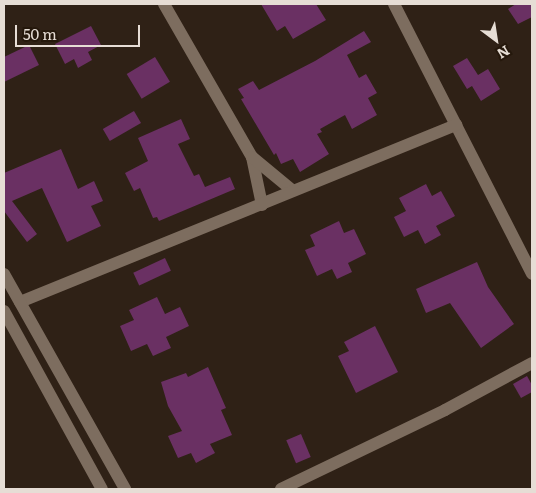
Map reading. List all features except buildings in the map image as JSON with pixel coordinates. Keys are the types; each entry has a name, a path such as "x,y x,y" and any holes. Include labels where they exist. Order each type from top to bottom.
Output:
{"street":[{"path":"164,4 252,157 262,205"},
{"path":"394,4 532,274"},
{"path":"20,302 456,125"},
{"path":"252,157 292,190"},
{"path":"4,274 125,489"},
{"path":"4,311 102,489"},
{"path":"281,489 445,410 532,363"}]}
